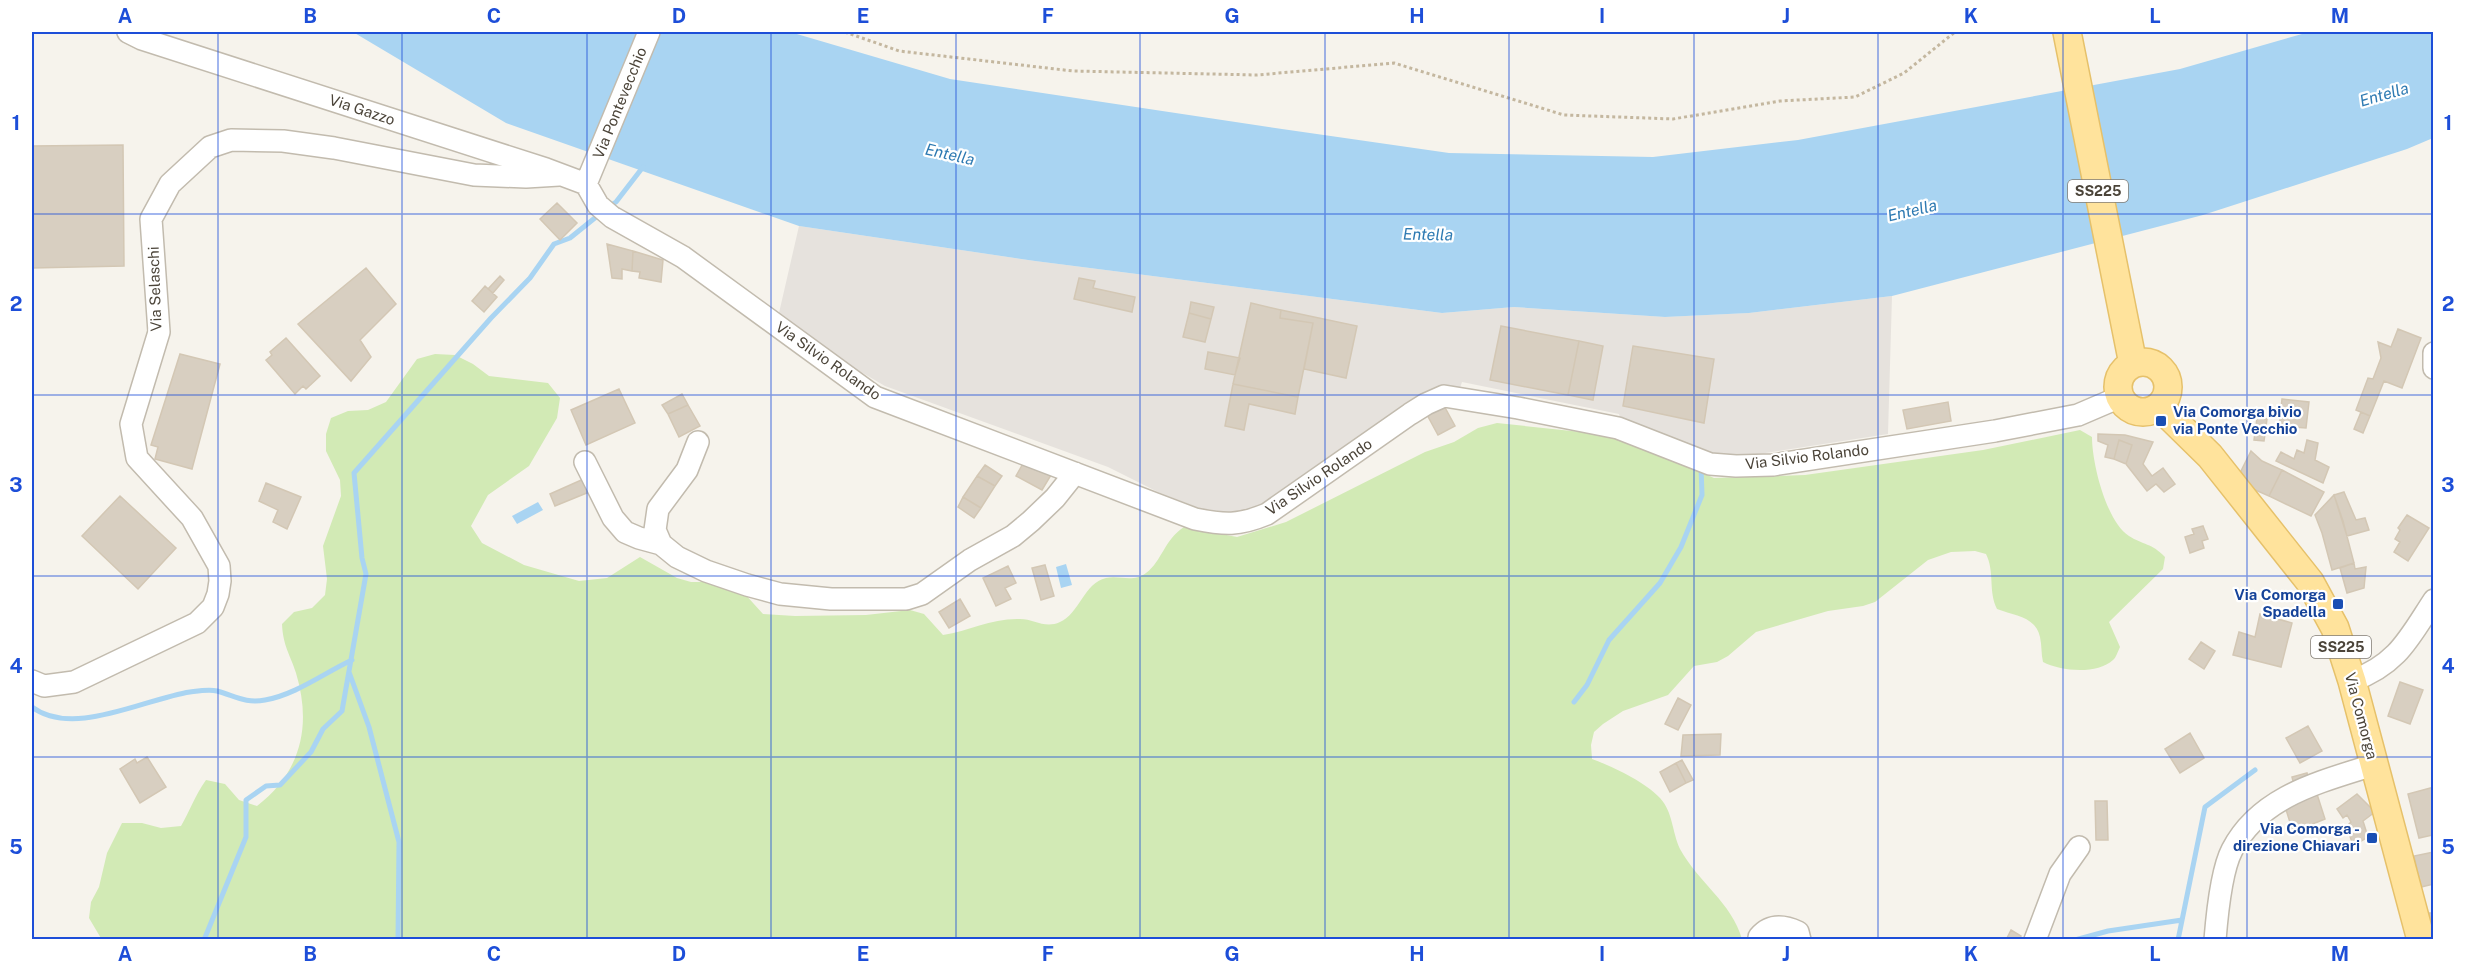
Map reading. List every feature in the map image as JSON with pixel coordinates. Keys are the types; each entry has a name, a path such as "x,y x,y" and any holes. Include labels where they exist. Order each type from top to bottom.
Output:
{"main road":[{"name":"SS225","path":"2067,32 2131,357"},
{"path":"2131,357 2149,362 2167,377 2168,393 2160,407 2153,411 2137,412 2124,404 2120,397 2118,382 2131,357"},
{"name":"Via Comorga","path":"2160,407 2210,456 2310,582 2335,628 2352,681 2421,939"}],"street":[{"name":"Via Gazzo","path":"128,32 142,39 559,175 589,179"},
{"name":"Via Pontevecchio","path":"589,179 649,32"},
{"name":"Via Selaschi","path":"32,681 44,686 74,682 197,622 213,607 218,594 219,566 192,519 136,458 131,424 159,332 151,219 170,184 210,147 231,140 283,141 474,175 526,177 559,175"},
{"name":"Via Silvio Rolando","path":"589,179 598,205 612,217 683,257 875,397 1196,519 1226,525 1245,523 1267,514 1410,414 1444,396 1618,428 1710,464 1736,466 1773,465 1995,431 2078,415 2120,397"},
{"path":"2433,353 2433,368"},
{"path":"661,544 655,530 658,509 687,470 698,442"},
{"path":"585,462 613,519 625,532 661,544 678,557 706,571 780,594 831,599 906,599 922,594 970,560 1013,536 1055,498"},
{"path":"1030,539 1055,498 1075,473"},
{"path":"2352,681 2371,674 2400,651 2433,600"},
{"path":"2215,939 2218,904 2231,851 2250,823 2274,803 2315,784 2373,765"},
{"path":"2035,939 2060,874 2079,847"},
{"path":"1759,939 1766,929 1785,926 1798,932 1800,939"}],"path":[{"path":"845,32 899,51 1073,71 1257,75 1394,63 1564,114 1673,119 1780,100 1855,97 1904,73 1955,32"}],"shaded area":[{"path":"799,226 1035,261 1442,313 1514,307 1665,317 1749,313 1892,296 1888,434 1727,459 1621,423 1619,414 1462,382 1459,391 1268,506 1240,516 1217,515 1158,492 1108,467 885,386 820,348 779,313"}],"green space":[{"path":"435,354 455,355 473,364 489,376 548,383 560,398 557,418 529,466 488,495 471,526 482,543 524,565 579,581 607,578 640,557 677,578 691,582 719,582 744,593 763,614 866,615 910,610 924,614 943,635 1010,619 1055,624 1067,618 1098,581 1111,577 1136,578 1146,573 1156,563 1172,538 1184,527 1237,537 1286,522 1425,452 1454,442 1478,428 1497,423 1619,436 1714,478 1805,475 1983,450 2080,430 2092,437 2102,491 2121,529 2165,557 2163,569 2109,622 2120,647 2114,659 2098,668 2068,669 2043,662 2040,637 2034,625 2023,618 1997,609 1986,554 1975,551 1951,552 1928,560 1875,602 1828,611 1756,632 1728,656 1717,662 1694,666 1668,695 1623,711 1594,732 1591,745 1592,759 1637,780 1660,798 1670,816 1680,849 1687,861 1731,914 1742,939 102,940 89,918 91,902 99,887 107,853 122,823 142,823 161,828 181,826 206,780 225,784 239,800 257,806 272,793 293,763 299,747 303,711 301,693 285,644 282,624 294,612 312,608 325,595 327,579 323,546 341,496 340,480 326,451 326,434 331,418 348,411 368,410 386,402 417,359"}],"water":[{"name":"Entella","path":"353,32 790,32 950,79 1282,129 1449,153 1653,157 1798,140 2180,69 2309,32 2433,32 2433,138 2407,149 2203,215 1892,296 1749,313 1665,317 1514,307 1442,313 1035,261 799,226 506,123"},
{"path":"538,502 543,510 517,524 512,516"},
{"path":"1066,564 1072,585 1061,588 1056,567"}],"building":[{"path":"123,145 124,266 32,268 32,146"},
{"path":"557,203 577,223 560,240 540,219"},
{"path":"607,244 633,251 632,271 622,269 622,279 612,278"},
{"path":"633,251 663,260 661,282 639,278 640,272 632,271"},
{"path":"366,268 396,304 360,340 371,357 351,381 298,324"},
{"path":"500,276 504,280 493,293 488,289"},
{"path":"1079,278 1095,281 1093,288 1135,297 1132,312 1074,299"},
{"path":"485,286 497,297 484,312 472,301"},
{"path":"1191,302 1214,307 1211,319 1189,313"},
{"path":"1251,303 1281,310 1280,318 1313,323 1298,397 1233,384"},
{"path":"1281,310 1357,326 1346,378 1304,369 1313,323 1280,318"},
{"path":"1189,313 1211,319 1205,342 1183,337"},
{"path":"1501,326 1579,341 1568,395 1490,380"},
{"path":"2398,329 2421,338 2402,388 2384,381 2370,416 2356,410 2368,378 2373,379 2381,358 2378,342 2391,347"},
{"path":"286,338 320,376 306,389 303,386 295,394 266,360 272,355 270,352"},
{"path":"1579,341 1603,346 1593,400 1568,395"},
{"path":"1633,346 1714,359 1704,423 1623,406"},
{"path":"1208,352 1240,358 1235,375 1205,369"},
{"path":"180,354 220,364 192,469 155,459 158,447 151,445"},
{"path":"1233,384 1298,397 1295,414 1249,404 1244,430 1225,426"},
{"path":"619,389 635,423 586,445 571,410"},
{"path":"682,394 688,405 668,414 662,405"},
{"path":"2282,399 2309,402 2306,428 2279,426"},
{"path":"1442,402 1455,426 1438,435 1425,411"},
{"path":"1948,402 1951,421 1907,429 1903,410"},
{"path":"688,405 700,426 679,437 668,414"},
{"path":"2361,412 2370,416 2363,433 2354,429"},
{"path":"2257,418 2267,419 2264,441 2254,440"},
{"path":"2098,434 2125,435 2153,442 2143,464 2152,476 2163,468 2175,484 2164,492 2156,484 2147,491 2126,464 2132,445 2119,440 2114,459 2105,457 2108,445 2098,441"},
{"path":"2119,440 2132,445 2126,464 2114,459"},
{"path":"2307,440 2318,443 2315,460 2329,467 2323,483 2276,461 2281,452 2294,459 2297,450 2304,453"},
{"path":"2251,451 2262,461 2282,470 2269,496 2246,486 2239,475"},
{"path":"1025,460 1051,475 1042,490 1016,476"},
{"path":"985,465 1002,476 995,486 977,476"},
{"path":"2282,470 2324,492 2311,516 2269,496"},
{"path":"977,476 995,486 981,508 963,497"},
{"path":"588,477 594,490 555,506 550,494"},
{"path":"266,483 301,497 287,529 273,522 278,510 259,501"},
{"path":"2344,492 2356,520 2365,518 2369,530 2347,536 2334,495"},
{"path":"2334,495 2354,563 2332,570 2315,515"},
{"path":"120,496 176,548 138,589 82,536"},
{"path":"963,497 981,508 974,518 958,507"},
{"path":"2407,515 2429,528 2408,561 2394,552 2400,542 2395,539 2400,530 2398,528"},
{"path":"2203,526 2208,539 2202,541 2204,548 2190,553 2185,537 2194,534 2192,529"},
{"path":"2354,563 2355,569 2366,567 2364,588 2347,593 2340,568"},
{"path":"1045,565 1054,596 1041,600 1032,568"},
{"path":"1008,566 1016,583 1005,588 1011,599 996,606 983,578"},
{"path":"960,599 970,616 949,628 939,612"},
{"path":"2260,614 2292,623 2281,667 2233,655 2239,632 2255,637"},
{"path":"2201,642 2215,651 2204,669 2189,659"},
{"path":"2400,682 2423,690 2410,724 2388,716"},
{"path":"1678,698 1691,705 1678,730 1665,724"},
{"path":"2308,726 2322,751 2300,763 2286,738"},
{"path":"2190,733 2204,758 2180,773 2165,749"},
{"path":"1721,734 1720,755 1681,756 1683,735"},
{"path":"147,757 166,787 140,803 120,769 135,759 137,763"},
{"path":"1682,760 1693,780 1686,783 1676,763"},
{"path":"1676,763 1686,783 1670,792 1660,772"},
{"path":"2307,773 2309,780 2294,785 2292,777"},
{"path":"2434,787 2433,835 2419,838 2408,794"},
{"path":"2316,791 2325,819 2293,832 2284,803"},
{"path":"2357,794 2375,812 2363,821 2368,837 2353,846 2347,826 2351,822 2347,815 2343,818 2337,809"},
{"path":"2095,801 2107,801 2108,840 2096,840"},
{"path":"2434,852 2434,884 2421,887 2414,856"},
{"path":"2429,913 2434,913 2434,930"},
{"path":"2011,930 2021,936 2019,940 2006,940"}],"waterway":[{"path":"608,207 616,202 643,167"},
{"path":"204,940 246,837 246,800 266,786 280,785 311,752 323,729 342,711 366,574 362,558 354,473 491,318 530,278 554,244 570,238 601,213"},
{"path":"1574,702 1587,685 1609,640 1660,583 1681,547 1702,495 1701,466"},
{"path":"32,707 49,716 68,719 109,714 172,696 204,690 217,691 246,700 265,700 298,689 352,660"},
{"path":"349,672 369,727 399,842 398,940"},
{"path":"2178,940 2205,807 2255,770"},
{"path":"2075,940 2108,931 2182,920"}],"place":[{"name":"Via Comorga bivio via Ponte Vecchio","path":"2161,421"},
{"name":"Via Comorga Spadella","path":"2338,604"},
{"name":"Via Comorga - direzione Chiavari","path":"2372,838"}]}
